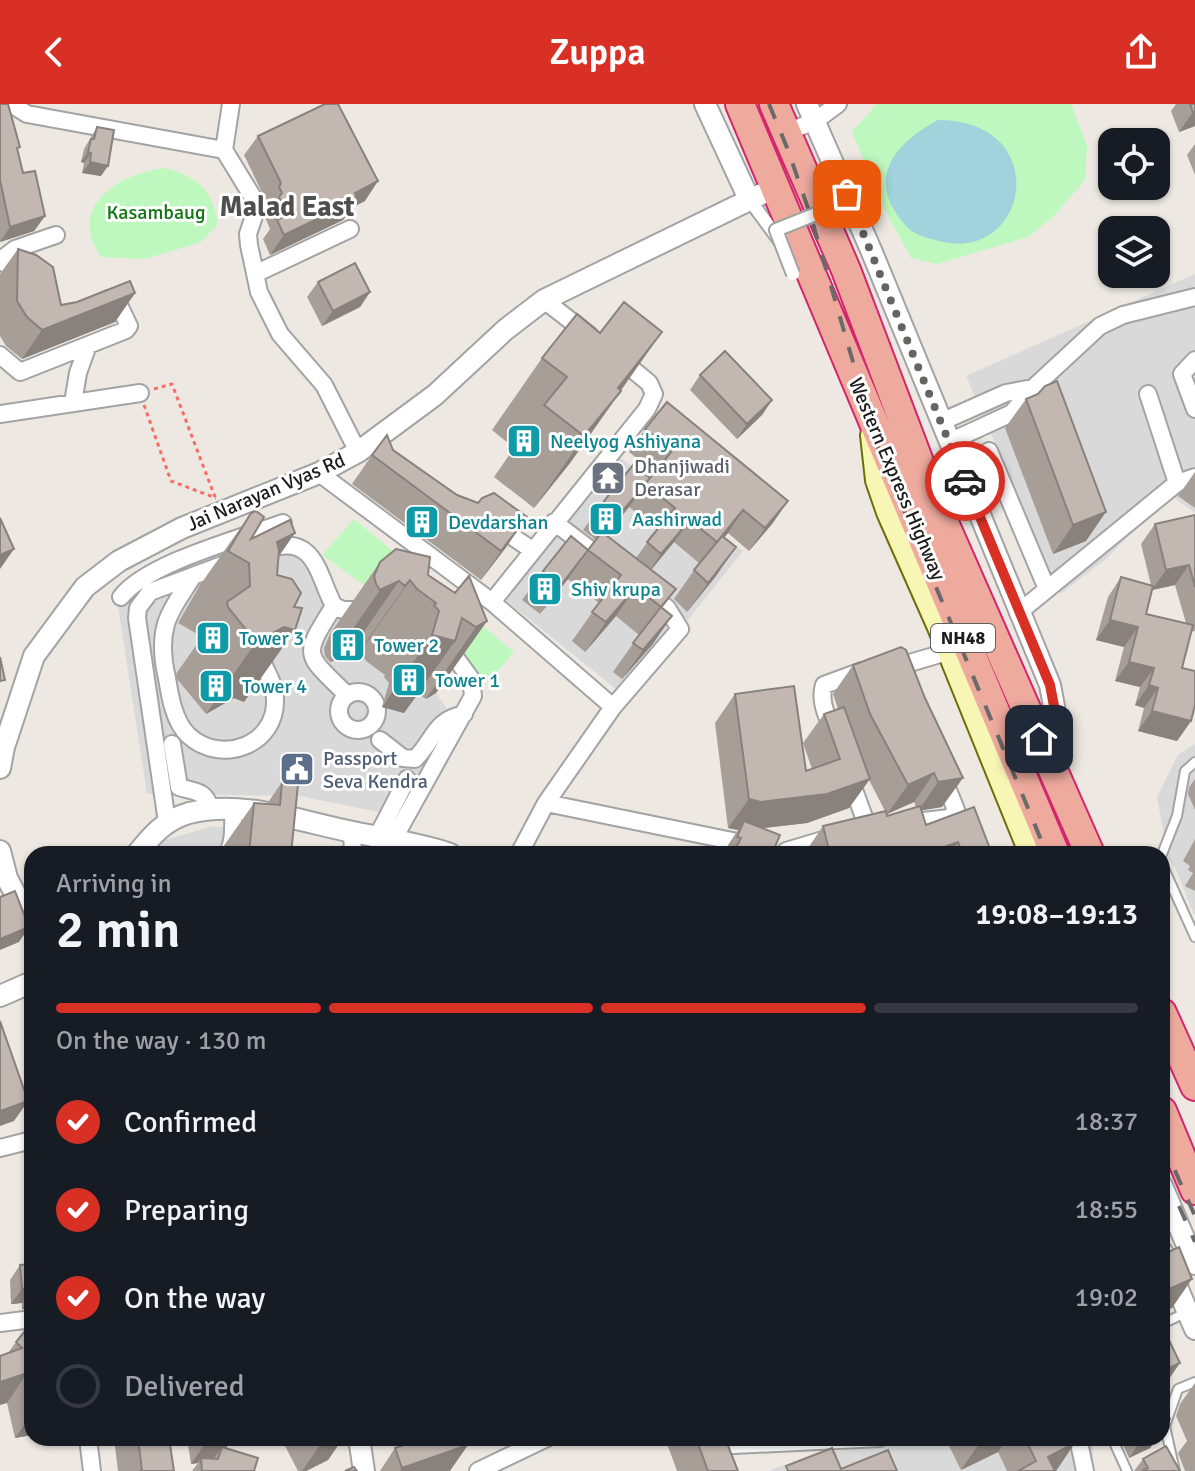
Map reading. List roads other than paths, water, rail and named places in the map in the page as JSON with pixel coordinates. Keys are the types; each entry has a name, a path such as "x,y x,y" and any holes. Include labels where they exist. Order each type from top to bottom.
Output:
{"highway":[{"name":"Western Express Highway","path":"740,104 872,421 908,470 1010,667 1086,846"},
{"name":"Western Express Highway","path":"774,104 846,270 908,470 938,599 1051,846"},
{"path":"1170,1029 1192,1069"},
{"path":"1170,1130 1195,1190"}],"main road":[{"path":"872,421 878,480 938,599 950,651 1029,846"}],"street":[{"path":"11,104 27,114 224,150"},
{"path":"231,104 224,150 254,199 254,216 248,234 259,292 280,334 324,385 358,452"},
{"path":"705,104 749,199 780,241"},
{"path":"787,132 811,113 838,104"},
{"path":"811,113 1050,685 1054,706 1039,739"},
{"path":"793,274 776,230 846,202 835,166"},
{"name":"Jai Narayan Vyas Rd","path":"0,768 34,656 85,587 119,561 182,528 319,473 358,452 435,395 505,330 544,300 776,187"},
{"path":"257,273 350,229"},
{"path":"38,286 1,260 15,249 56,235"},
{"path":"949,442 1012,413 1033,388 1100,326 1123,315 1195,297"},
{"path":"0,355 20,372 126,330 129,326 117,301 111,298 96,304"},
{"path":"492,602 647,409 654,394 649,383 544,300"},
{"path":"73,403 78,373 88,345"},
{"path":"1195,360 1182,374 1195,409"},
{"path":"941,422 1006,393 1033,388"},
{"path":"0,414 140,393"},
{"path":"1148,394 1177,483"},
{"path":"989,451 1047,589"},
{"path":"319,473 492,602 613,707"},
{"path":"1018,613 1177,483 1195,477"},
{"path":"488,520 532,550"},
{"path":"523,846 546,803 613,707 680,629 667,608 554,522"},
{"path":"121,597 127,589 158,568 283,523"},
{"path":"182,528 191,556"},
{"path":"167,822 137,618 138,608 150,592 193,576 242,565 273,547 292,545 308,553 317,563 334,606 343,610 379,612"},
{"path":"193,576 167,620 163,639 165,671 173,707 188,734 210,748 224,750 243,747 263,736 273,721 275,696 256,639"},
{"path":"334,606 311,647 320,669 347,695"},
{"path":"385,838 473,696 471,679 432,630"},
{"path":"893,668 950,651"},
{"path":"868,828 821,694 824,685 882,664 899,674 906,689"},
{"path":"380,740 403,758 415,759 440,723 464,714"},
{"path":"172,744 179,787 201,792 206,796 210,809"},
{"path":"798,846 868,828 950,818 956,810 936,760"},
{"path":"385,838 407,779"},
{"path":"546,803 753,846"},
{"path":"143,846 167,822 188,813 210,809 418,846"},
{"path":"240,846 254,815"},
{"path":"352,832 353,846"},
{"path":"0,851 7,878 24,911"},
{"path":"0,982 24,978"},
{"path":"0,996 24,980"},
{"path":"0,1148 24,1142"},
{"path":"1170,1216 1191,1294"},
{"path":"1170,1264 1191,1294"},
{"path":"0,1323 24,1320"},
{"path":"89,1446 92,1471"},
{"path":"360,1446 364,1471"},
{"path":"478,1471 527,1446"},
{"path":"713,1448 746,1446"},
{"path":"1080,1446 1085,1471"}],"lane":[{"path":"1165,846 1177,816 1185,771 1195,762"},
{"path":"1170,882 1195,937"},
{"path":"1170,1316 1191,1294"},
{"path":"1170,1412 1178,1389 1195,1382"},
{"path":"1116,1446 1127,1471"},
{"path":"1169,1446 1175,1471"}],"water":[{"path":"938,120 975,126 1000,142 1013,165 1016,190 1009,213 993,232 970,243 939,241 913,232 894,209 887,194 889,165 897,152"}],"railway":[{"path":"769,104 811,217 877,445 1044,846"},
{"path":"1170,1159 1195,1216"},
{"path":"1179,1206 1195,1242"}],"place":[{"name":"Neelyog Ashiyana","path":"524,441"},
{"name":"Dhanjiwadi Derasar","path":"608,478"},
{"name":"Aashirwad","path":"606,519"},
{"name":"Devdarshan","path":"422,522"},
{"name":"Shiv krupa","path":"545,589"},
{"name":"Tower 3","path":"213,638"},
{"name":"Tower 2","path":"348,645"},
{"name":"Tower 1","path":"409,680"},
{"name":"Tower 4","path":"216,686"},
{"name":"Passport Seva Kendra","path":"297,769"}],"district":[{"name":"Malad East","path":"287,207"}],"park label":[{"name":"Kasambaug","path":"156,212"}]}
